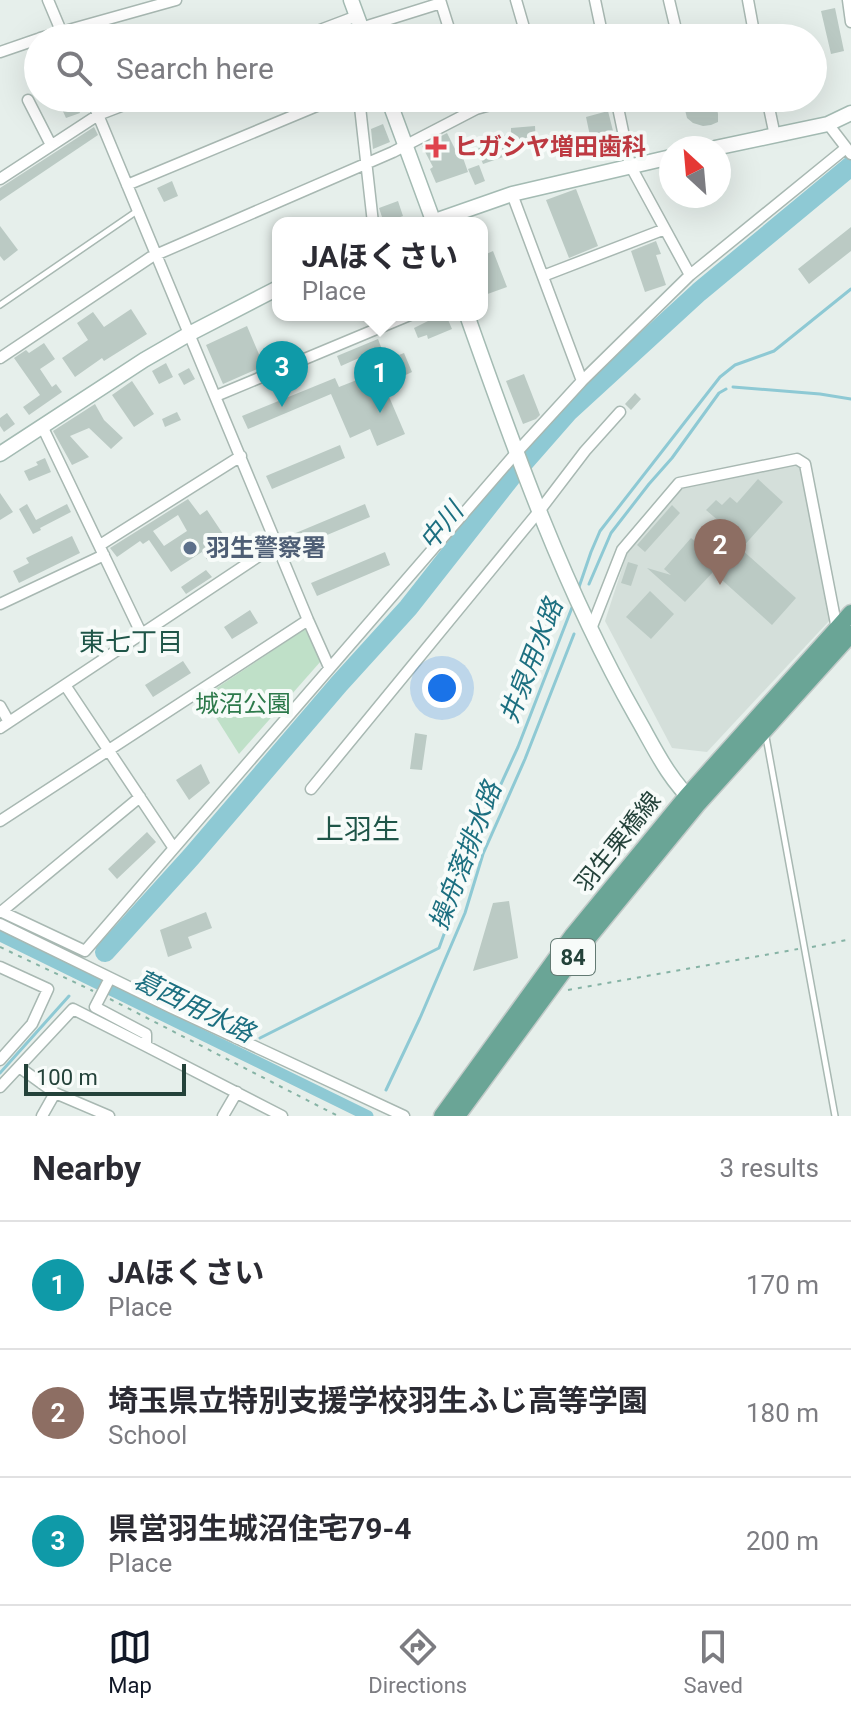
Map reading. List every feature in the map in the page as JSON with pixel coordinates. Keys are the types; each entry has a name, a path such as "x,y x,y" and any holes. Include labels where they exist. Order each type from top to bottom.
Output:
{"main road":[{"name":"羽生栗橋線","path":"442,1116 573,935 844,631 851,613"},
{"name":"羽生栗橋線","path":"457,1116 692,800"}],"street":[{"path":"48,0 58,24"},
{"path":"96,24 176,0"},
{"path":"351,0 358,24"},
{"path":"516,0 523,24"},
{"path":"595,0 600,24"},
{"path":"669,0 675,24"},
{"path":"748,0 752,24"},
{"path":"848,0 851,22"},
{"path":"377,24 441,2 448,24"},
{"path":"0,52 24,43"},
{"path":"34,112 51,145"},
{"path":"97,112 329,667"},
{"path":"0,179 106,112"},
{"path":"127,185 302,112"},
{"path":"361,112 372,217"},
{"path":"393,112 430,217"},
{"path":"0,358 156,255 393,152 460,112"},
{"path":"619,112 630,165 690,275"},
{"path":"770,112 775,136"},
{"path":"731,145 828,124 851,113"},
{"path":"140,797 0,912 85,951 329,667 582,381 690,275 848,151 828,124"},
{"path":"449,217 512,194 659,159"},
{"path":"512,194 582,381"},
{"path":"543,276 665,229"},
{"path":"0,454 189,334 272,291"},
{"path":"216,396 396,321"},
{"path":"469,321 516,453 576,599 627,701 667,771 692,800"},
{"path":"311,789 620,412"},
{"path":"42,426 141,633"},
{"path":"0,604 102,550 241,456"},
{"path":"591,629 622,550 679,483 797,459 805,464 844,631"},
{"path":"0,706 5,725 277,544"},
{"path":"0,821 308,620"},
{"path":"65,685 173,847"},
{"path":"0,924 404,1116"},
{"path":"0,967 48,989 32,1024 0,1060"},
{"path":"110,978 95,1007 146,1034 146,1046"},
{"path":"0,1087 73,1009 282,1116"},
{"path":"19,1067 55,1093 109,1116"},
{"path":"223,1116 237,1092"},
{"path":"42,1116 55,1093"}],"lane":[{"path":"0,305 137,211"},
{"path":"766,737 835,1116"}],"path":[{"path":"547,993 851,939"},
{"path":"0,947 102,995 338,1116"}],"shaded area":[{"path":"797,464 802,467 830,620 707,752 672,748 605,621 628,550 683,486"}],"green space":[{"name":"城沼公園","path":"305,629 321,661 239,754 203,697"}],"building":[{"path":"835,8 844,51 831,54 827,24 824,24 821,11"},
{"path":"63,112 80,113 66,118"},
{"path":"608,112 618,151 602,155 597,135 590,136 586,117"},
{"path":"686,112 718,112 718,122 703,126 687,118"},
{"path":"383,124 390,142 373,149 371,129"},
{"path":"535,126 536,146 507,148 509,155 483,164 477,149 497,141 496,136 511,134 511,128"},
{"path":"94,127 98,135 0,201 0,188"},
{"path":"447,133 459,157 462,155 468,172 436,183 430,169 433,167 422,146"},
{"path":"479,165 485,181 475,185 468,169"},
{"path":"172,181 178,196 164,202 157,188"},
{"path":"576,189 598,246 569,258 546,200"},
{"path":"398,201 403,216 382,217 379,208"},
{"path":"0,226 18,250 4,261 0,256"},
{"path":"851,227 851,251 809,284 798,269"},
{"path":"656,241 661,254 656,255 666,285 645,292 631,251"},
{"path":"493,251 507,287 488,294 488,253"},
{"path":"131,309 147,334 104,361 102,358 75,377 62,358 88,340 77,323 93,312 104,327"},
{"path":"428,321 449,321 452,329 428,339 427,335 418,338 414,328"},
{"path":"247,326 264,366 223,384 206,345"},
{"path":"378,339 386,360 404,353 412,372 393,381 387,392 405,434 377,446 370,429 350,438 331,394 248,429 242,416 335,378 339,387 367,376 359,358 341,366 337,356"},
{"path":"44,343 55,359 40,369 52,387 56,384 62,392 29,415 23,407 40,395 14,358"},
{"path":"166,363 173,377 159,384 152,371"},
{"path":"189,368 195,379 184,385 178,374"},
{"path":"524,374 540,415 523,424 506,381"},
{"path":"132,381 154,414 134,427 112,395"},
{"path":"635,393 641,399 631,410 625,404"},
{"path":"95,404 104,420 123,438 111,449 89,428 70,436 89,457 72,465 53,431"},
{"path":"177,412 181,420 165,427 162,419"},
{"path":"7,413 15,424 4,432 0,418"},
{"path":"340,445 345,458 272,489 266,476"},
{"path":"45,458 51,472 29,481 24,471"},
{"path":"758,479 783,502 741,549 796,598 772,625 713,572 685,602 647,568 671,575 664,569 691,538 703,548 719,531 715,527 720,522 706,510 716,500 722,505 730,497 737,503"},
{"path":"0,493 13,512 0,520"},
{"path":"188,499 200,515 207,510 231,546 208,561 202,552 171,572 149,540 143,544 140,541 117,557 110,548","holes":["178,515 187,531 164,546 153,531"]},
{"path":"27,504 36,520 67,504 71,512 33,534 19,509"},
{"path":"365,504 370,517 296,548 291,535"},
{"path":"672,505 680,513 645,552 637,545"},
{"path":"72,536 80,553 19,583 13,571 29,563 26,558"},
{"path":"385,552 390,565 317,596 311,583"},
{"path":"628,562 638,565 631,586 621,583"},
{"path":"206,570 212,577 186,594 181,587"},
{"path":"650,591 674,614 651,639 626,617"},
{"path":"250,610 258,623 232,639 224,627"},
{"path":"183,661 191,673 153,697 145,685"},
{"path":"415,733 427,735 422,770 410,769"},
{"path":"201,764 210,783 189,800 176,780"},
{"path":"147,832 156,842 117,879 108,869"},
{"path":"509,901 518,958 473,971 493,903"},
{"path":"206,912 212,928 188,937 192,948 168,957 160,930"}],"waterway":[{"name":"中川","path":"105,952 408,608 511,477 568,412 699,292 851,166"},
{"name":"井泉用水路","path":"578,590 600,531 720,377 735,365 774,351 851,289"},
{"name":"操舟落排水路","path":"733,387 851,399"},
{"name":"操舟落排水路","path":"589,584 611,533 672,458 719,393 726,389"},
{"name":"井泉用水路","path":"260,1038 439,948 490,808 518,747 573,605"},
{"name":"操舟落排水路","path":"386,1090 465,913 483,854 525,759 574,634"},
{"name":"葛西用水路","path":"0,936 368,1116"},
{"path":"0,1073 69,996"}],"place":[{"name":"ヒガシヤ増田歯科","path":"436,147"},
{"name":"県営羽生城沼住宅79-4","path":"282,407"},
{"name":"JAほくさい","path":"380,413"},
{"name":"羽生警察署","path":"190,548"},
{"name":"埼玉県立特別支援学校羽生ふじ高等学園","path":"720,585"}],"district":[{"name":"東七丁目","path":"131,642"},
{"name":"上羽生","path":"358,829"}]}
